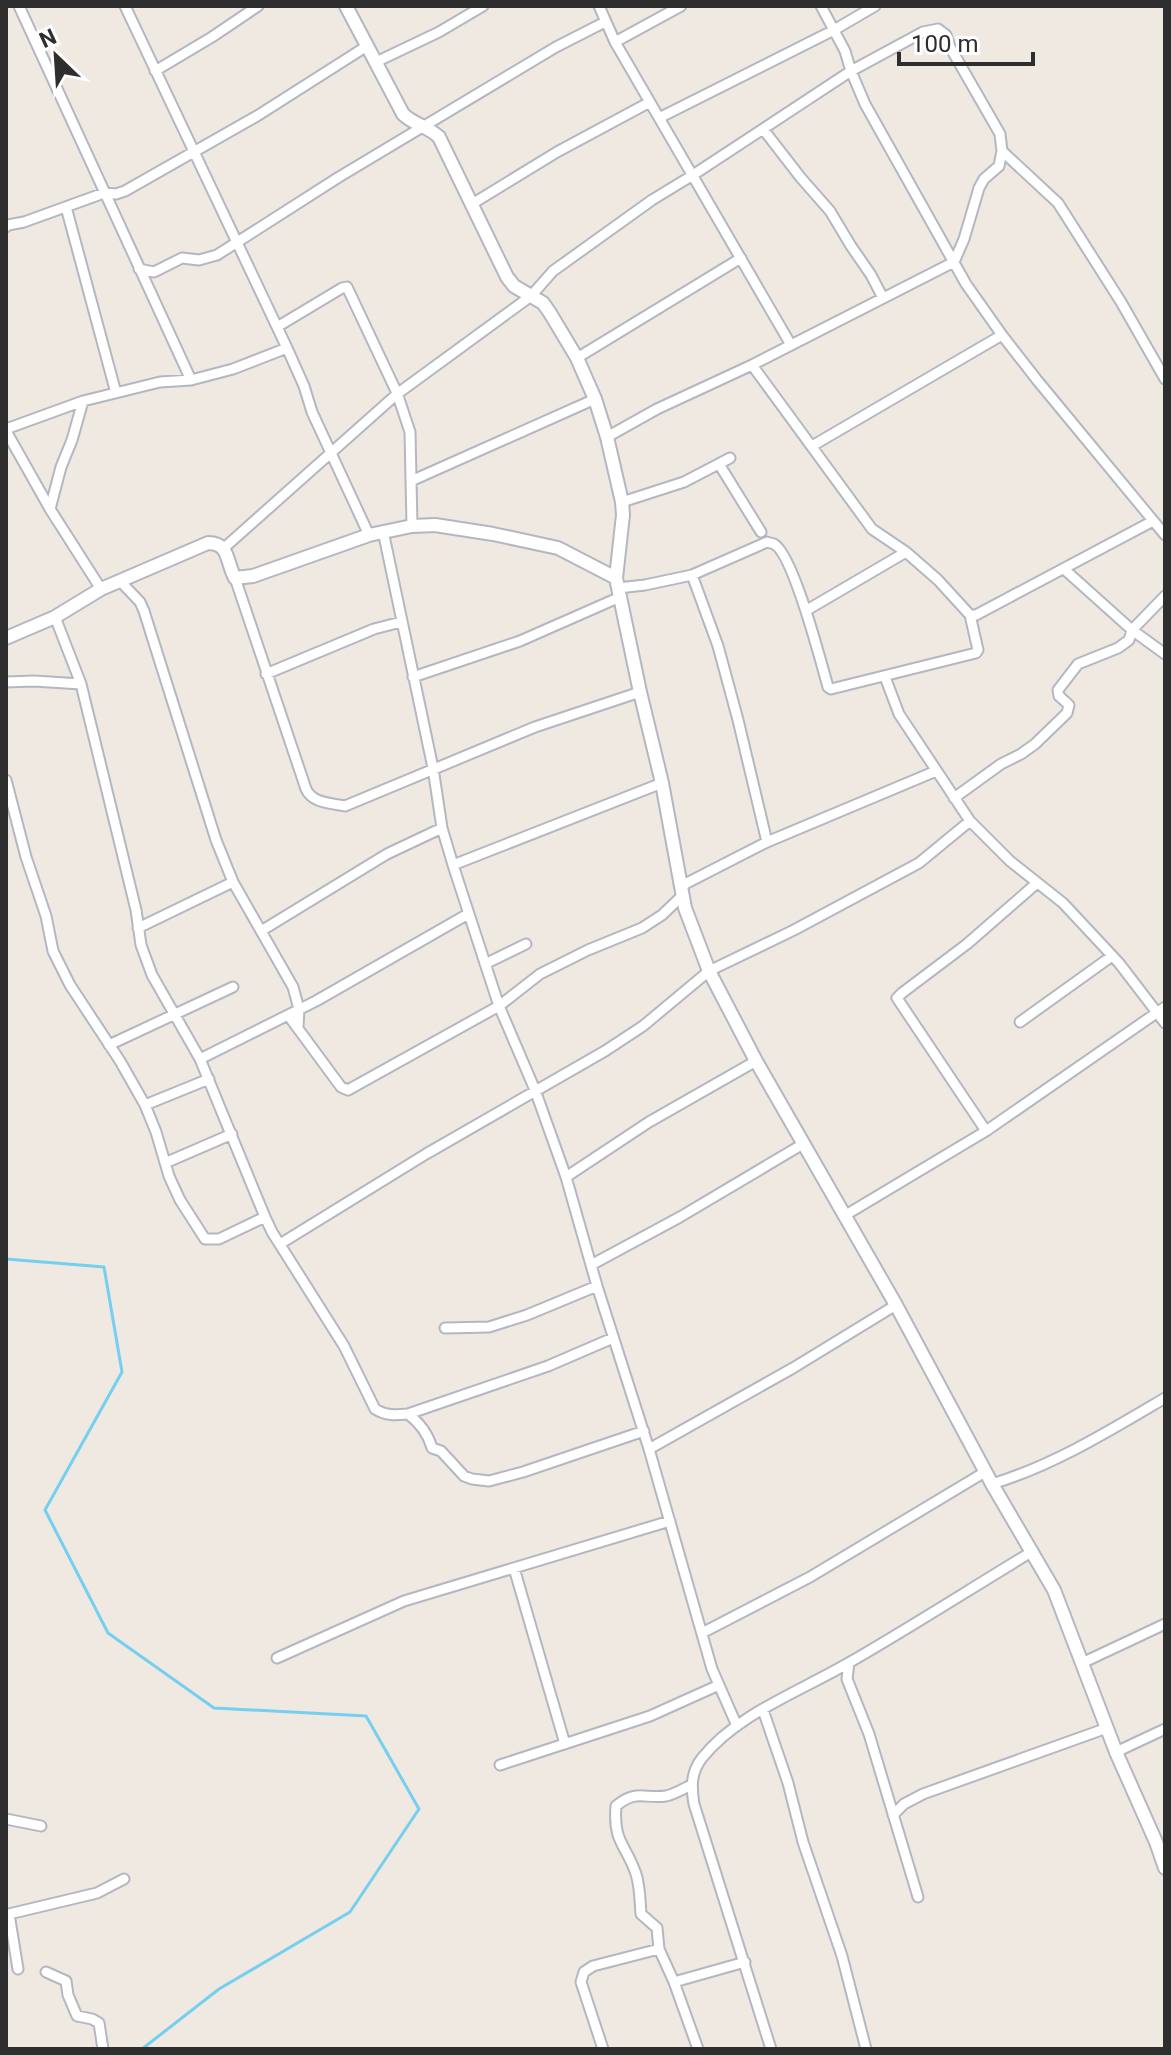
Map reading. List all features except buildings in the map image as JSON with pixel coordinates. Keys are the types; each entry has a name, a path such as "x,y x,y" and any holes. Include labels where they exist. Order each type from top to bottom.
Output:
{"street":[{"path":"19,6 191,380"},
{"path":"125,6 287,348 369,535"},
{"path":"155,71 258,6"},
{"path":"346,6 403,114 439,137 507,277 514,286 543,303 577,358 607,437 622,502 618,588 662,783 685,908 709,971 756,1061 896,1305 988,1478 1054,1590 1116,1752 1165,1868"},
{"path":"376,62 439,32 483,6"},
{"path":"599,6 615,42 791,345"},
{"path":"615,42 681,6"},
{"path":"821,6 845,51 865,104 966,284 1002,335 1165,535"},
{"path":"659,118 834,30 875,6"},
{"path":"139,269 154,272 182,258 199,260 217,255 339,177 556,47 605,22"},
{"path":"224,548 397,394 531,296 553,271 652,200 851,71 923,32 938,29 946,35 1000,134 1002,151 999,166 979,188 954,262 752,365 657,409 607,437"},
{"path":"7,223 24,222 104,193 125,191 257,116 367,46"},
{"path":"472,204 557,152 650,102"},
{"path":"763,129 830,211 883,298"},
{"path":"1002,151 1058,203 1121,302 1165,379"},
{"path":"66,207 116,393"},
{"path":"577,358 741,258"},
{"path":"277,327 347,287 397,394 410,432 412,526"},
{"path":"812,446 1002,335"},
{"path":"101,589 50,509 6,430 83,401 160,382 191,380 233,369 287,348"},
{"path":"413,677 520,641 618,588 692,575 767,542 778,548 790,570 807,610 831,689 976,653 978,648 970,615 938,580 906,552 872,529 752,365"},
{"path":"411,481 595,399"},
{"path":"50,509 83,401"},
{"path":"622,502 684,482 730,458"},
{"path":"719,464 761,532"},
{"path":"970,615 976,615 1153,521"},
{"path":"235,578 253,576 383,531 435,525 558,548 618,588"},
{"path":"383,531 433,768 442,828 499,1006 535,1090 566,1177 644,1431 712,1669 737,1726"},
{"path":"6,638 55,617 101,589 208,543 217,543 224,548 235,578 309,796 345,806 535,727 640,692"},
{"path":"807,610 906,552"},
{"path":"1064,569 1132,630 1165,654"},
{"path":"692,575 718,646 767,842"},
{"path":"120,581 140,602 144,611 216,840 233,882 293,987 299,1009 298,1027"},
{"path":"954,798 1047,733 1067,713 1069,705 1059,696 1058,690 1074,668 1129,640 1132,630 1165,596"},
{"path":"55,617 81,684 136,910 141,945 152,975 200,1059 265,1217 344,1346 375,1409 382,1414 408,1414 548,1366 613,1338"},
{"path":"266,674 374,629 401,622"},
{"path":"885,677 899,714 970,821 1010,861 1063,903 1161,1010 1165,1023"},
{"path":"6,682 81,684"},
{"path":"288,1015 341,1087 348,1090 499,1006 540,974 642,928 662,915 682,891 767,842 936,771"},
{"path":"6,780 26,857 46,916 53,951 70,985 145,1105 180,1200 205,1239 219,1239 265,1217"},
{"path":"453,865 662,783"},
{"path":"280,1244 426,1154 605,1051 643,1026 709,971 794,930 919,863 970,821"},
{"path":"261,931 387,854 442,828"},
{"path":"138,928 233,882"},
{"path":"986,1131 897,998 967,944 1037,883"},
{"path":"200,1059 316,1001 468,914"},
{"path":"485,964 526,944"},
{"path":"1020,1022 1112,956"},
{"path":"109,1045 233,987"},
{"path":"293,987 316,1001"},
{"path":"844,1216 986,1131 1161,1010"},
{"path":"566,1177 649,1122 756,1061"},
{"path":"145,1105 209,1079"},
{"path":"165,1163 232,1134"},
{"path":"591,1265 680,1217 803,1144"},
{"path":"445,1328 489,1327 597,1286"},
{"path":"649,1449 793,1368 896,1305"},
{"path":"702,1633 988,1478 1022,1475 1092,1442 1165,1398"},
{"path":"408,1414 429,1437 432,1448 441,1451 464,1476 489,1481 644,1431"},
{"path":"277,1658 404,1601 670,1521"},
{"path":"771,2049 694,1804 691,1785 695,1769 722,1737 737,1726 849,1663 1033,1551"},
{"path":"514,1568 565,1744"},
{"path":"1082,1663 1165,1624"},
{"path":"847,1679 849,1663"},
{"path":"837,1670 847,1679 869,1734 918,1897"},
{"path":"500,1765 650,1716 719,1685"},
{"path":"763,1710 842,1956 866,2049"},
{"path":"893,1815 904,1804 923,1794 1107,1728"},
{"path":"1116,1752 1165,1729"},
{"path":"691,1785 675,1794 626,1798 616,1806 614,1824 619,1842 636,1875 641,1914 657,1928 659,1949 698,2049"},
{"path":"6,1819 41,1826"},
{"path":"18,1969 7,1914 97,1893 124,1879"},
{"path":"603,2049 581,1982 584,1972 593,1966 659,1949"},
{"path":"674,1982 745,1962"},
{"path":"46,1972 66,1981 77,2016 99,2023 103,2049"}],"waterway":[{"path":"6,1259 104,1267 122,1372 45,1510 108,1633 214,1708 366,1716 419,1809 350,1912 219,1989 142,2049"}]}
